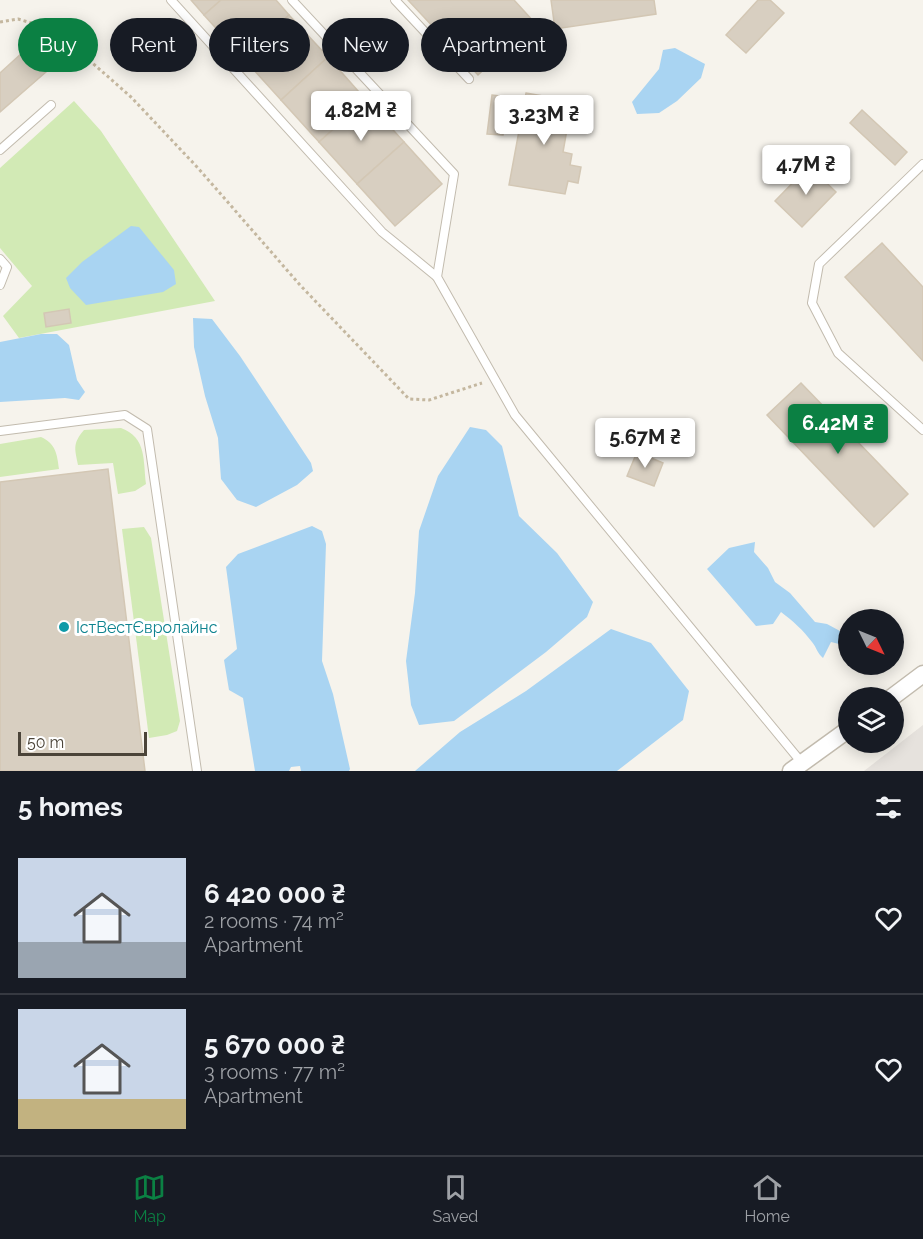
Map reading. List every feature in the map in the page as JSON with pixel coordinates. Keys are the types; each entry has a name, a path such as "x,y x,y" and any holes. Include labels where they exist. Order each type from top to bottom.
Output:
{"street":[{"path":"904,688 923,674"},
{"path":"797,767 838,737"}],"lane":[{"path":"171,0 382,232 437,277 515,415 797,767"},
{"path":"292,0 454,174 437,277"},
{"path":"395,0 468,79"},
{"path":"0,150 51,105"},
{"path":"923,164 819,264 812,303 838,353 923,430"},
{"path":"0,258 7,267 0,285"},
{"path":"0,431 125,415 147,429 197,771"}],"path":[{"path":"0,22 18,19 56,30 131,97 198,168 300,285 409,399 429,400 495,379"}],"shaded area":[{"path":"923,725 923,771 864,771 887,753 904,753 904,740"}],"green space":[{"path":"74,101 101,131 215,301 19,338 3,316 32,286 0,248 0,168"},
{"path":"121,428 129,432 140,444 144,458 146,484 135,491 118,494 113,463 78,465 75,447 84,430"},
{"path":"41,437 55,450 59,469 0,477 0,444"},
{"path":"144,527 151,538 180,721 177,731 149,738 122,529"}],"water":[{"path":"675,48 705,64 701,78 677,101 659,113 637,114 632,102 659,69 663,50"},
{"path":"131,226 139,227 174,270 176,284 163,292 86,305 70,288 66,278 82,262"},
{"path":"193,318 212,319 240,356 311,463 313,471 297,485 256,507 237,500 221,479 218,438 205,396 194,347"},
{"path":"41,334 57,334 69,345 77,380 85,392 79,400 65,398 0,402 0,342"},
{"path":"470,427 486,430 502,446 519,516 557,553 593,602 587,617 546,652 454,721 419,725 411,705 406,661 415,593 419,531 438,476"},
{"path":"312,526 322,531 326,544 322,661 333,694 350,769 349,771 301,771 300,766 291,767 289,771 255,771 243,698 229,690 224,660 237,649 226,567 238,554"},
{"path":"755,542 754,552 768,568 775,582 790,593 815,622 827,624 838,630 838,644 831,642 823,658 805,634 781,612 773,624 756,626 707,569 729,548"},
{"path":"611,629 651,643 689,691 683,720 617,771 415,771 460,732 526,691"}],"building":[{"path":"191,0 221,0 204,15"},
{"path":"221,0 276,0 289,15 286,18 209,18 209,21 204,15"},
{"path":"408,0 514,0 530,18 425,18"},
{"path":"551,0 654,0 656,14 567,27 567,18 553,18"},
{"path":"758,0 770,0 784,13 746,53 726,35"},
{"path":"310,38 322,51 322,62 281,100 256,72 310,72"},
{"path":"18,57 18,72 46,72 0,112 0,73"},
{"path":"322,62 322,72 341,72 366,100 319,142 281,100"},
{"path":"526,93 572,101 563,152 572,154 570,165 581,167 578,183 568,181 565,194 509,185"},
{"path":"492,95 507,97 503,135 487,134"},
{"path":"366,100 404,142 357,184 319,142"},
{"path":"862,110 907,152 895,165 850,123"},
{"path":"404,142 442,184 395,226 357,184"},
{"path":"809,166 836,192 802,227 775,201"},
{"path":"882,243 923,287 923,361 845,277"},
{"path":"69,309 71,323 46,327 44,313"},
{"path":"801,383 908,494 874,527 767,415"},
{"path":"637,452 663,463 654,486 627,476"},
{"name":"ІстВестЄвролайнс","path":"108,469 145,771 0,771 0,482"}],"place":[{"name":"ІстВестЄвролайнс","path":"64,627"}]}
